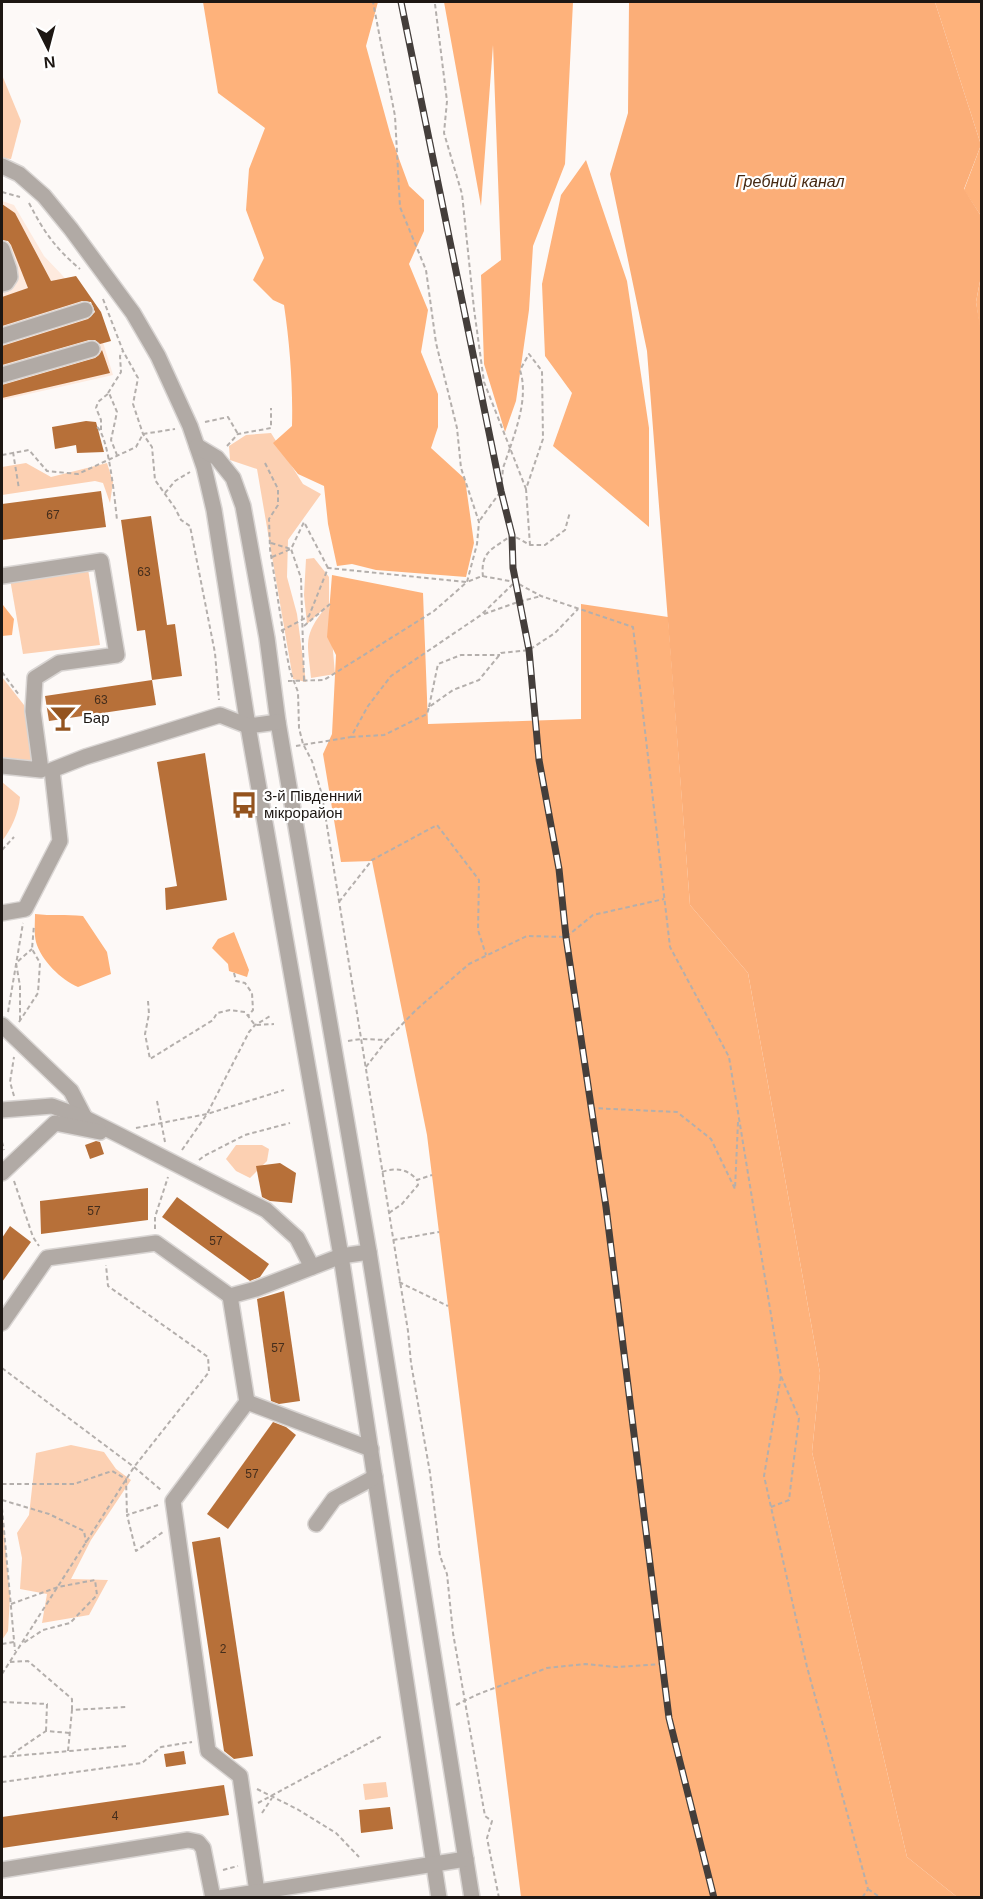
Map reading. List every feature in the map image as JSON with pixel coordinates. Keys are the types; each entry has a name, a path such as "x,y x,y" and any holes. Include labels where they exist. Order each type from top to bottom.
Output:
{"street":[{"path":"2,166 19,174 44,195 133,313 198,424 197,446 210,462 233,478 243,506 369,1252 472,1898"},
{"path":"2,249 10,277 6,283 2,284"},
{"path":"2,336 85,310"},
{"path":"2,375 92,349"},
{"path":"210,462 214,510 248,726 341,1256 440,1898"},
{"path":"2,576 101,561 117,655 59,663 35,678 33,706 60,841 25,909 2,914"},
{"path":"2,766 47,770 220,715 248,726 278,722"},
{"path":"3,1027 71,1091 85,1118"},
{"path":"2,1110 52,1106 85,1118 173,1162 266,1210 297,1238 312,1268"},
{"path":"2,1173 55,1123 121,1136"},
{"path":"2,1323 47,1258 156,1243 230,1296 247,1402 172,1501 208,1751 240,1776 257,1892"},
{"path":"230,1296 256,1289 341,1256 369,1252"},
{"path":"247,1402 371,1449"},
{"path":"316,1524 334,1499 375,1476"},
{"path":"2,1870 188,1840 198,1842 203,1848 213,1898"},
{"path":"219,1898 466,1859"}],"path":[{"path":"373,2 395,116 400,207 426,270 436,343 457,428 461,468 478,522 477,544 467,582"},
{"path":"435,4 447,101 444,133 462,194 484,382 526,489 530,545"},
{"path":"2,192 18,195 28,200 43,230 61,253 80,268"},
{"path":"98,291 107,307 123,351 138,378 133,404 143,434 152,447 155,480 181,520 190,526 214,654 220,715"},
{"path":"101,430 101,420 96,408 121,372 120,356 123,351"},
{"path":"478,522 501,491 504,468 519,419 524,381 520,370 529,354 542,370 543,439 526,489"},
{"path":"108,393 117,412 111,440 117,455"},
{"path":"165,494 175,480 210,462 238,434 271,428 271,408"},
{"path":"143,434 228,417 238,434"},
{"path":"97,426 107,443 117,520"},
{"path":"2,455 29,450 46,471 78,474 136,447 143,434"},
{"path":"13,452 19,489"},
{"path":"265,463 278,489 278,505 270,519 270,542 290,671 298,692 299,728 303,744 312,760 322,795 430,1473 440,1556 447,1574 453,1634 484,1816 492,1821 487,1838 499,1898"},
{"path":"482,577 481,566 486,554 512,535 530,545 545,545 565,530 570,512"},
{"path":"267,638 309,616 328,568 304,522 291,549 272,557"},
{"path":"270,542 291,549"},
{"path":"291,549 301,578 304,680"},
{"path":"328,568 467,582"},
{"path":"274,685 293,679 324,680 434,611 467,582 482,577 515,582 541,597 633,627 670,947 729,1057 781,1376 799,1418 789,1500 771,1507"},
{"path":"351,737 368,706 391,676 481,615 515,582"},
{"path":"481,615 518,602 541,597"},
{"path":"304,626 330,604"},
{"path":"283,749 351,737 384,735 427,714 438,664 460,655 500,655 529,650 555,633 578,609"},
{"path":"429,707 453,690 479,680 500,655"},
{"path":"2,672 22,698 33,706"},
{"path":"339,902 372,860 437,825 479,880 478,930 486,956"},
{"path":"2,849 14,837"},
{"path":"366,1067 387,1040 416,1010 469,964 527,936 566,937 593,915 664,899"},
{"path":"3,1027 25,909"},
{"path":"20,1021 38,993 40,963 32,949 34,925"},
{"path":"16,963 32,949"},
{"path":"16,963 20,986 20,1021 10,1082 18,1108"},
{"path":"234,973 236,981 245,983 252,993 253,1010 248,1016"},
{"path":"148,1001 149,1014 145,1034 150,1059 213,1020 217,1013 230,1010 246,1012 255,1025"},
{"path":"156,1243 155,1217 173,1162 207,1114 249,1032 255,1025 272,1015"},
{"path":"255,1025 274,1024"},
{"path":"333,1044 361,1039 387,1040"},
{"path":"121,1136 126,1130 207,1114 284,1090"},
{"path":"157,1101 164,1141 173,1162"},
{"path":"591,1108 677,1112 711,1139 735,1189 739,1116"},
{"path":"189,1171 204,1156 245,1135 290,1123"},
{"path":"382,1172 393,1168 411,1172 418,1185 402,1204 389,1213"},
{"path":"417,1180 432,1175"},
{"path":"25,1213 33,1237 47,1258"},
{"path":"393,1240 439,1232"},
{"path":"2,1674 134,1467 209,1372 208,1357 108,1286 105,1250"},
{"path":"399,1282 448,1306"},
{"path":"2,1368 134,1467 172,1501"},
{"path":"781,1376 764,1476 807,1667 868,1889 881,1898"},
{"path":"2,1484 74,1484 112,1471 126,1479"},
{"path":"126,1479 127,1515 135,1551 176,1524"},
{"path":"2,1500 49,1514 84,1531 86,1543"},
{"path":"127,1515 172,1501"},
{"path":"2,1508 16,1653"},
{"path":"11,1604 58,1587 95,1580 97,1595 70,1623 43,1630 21,1645"},
{"path":"2,1644 14,1642"},
{"path":"9,1662 28,1661 72,1699 68,1751"},
{"path":"443,1712 548,1668 663,1664"},
{"path":"2,1702 46,1704 46,1731"},
{"path":"72,1710 126,1707"},
{"path":"10,1756 46,1731 70,1733"},
{"path":"245,1810 382,1736"},
{"path":"2,1782 142,1762 161,1747 206,1740"},
{"path":"2,1757 126,1746"},
{"path":"242,1785 247,1784 273,1796 336,1833 359,1857"},
{"path":"208,1873 253,1863"},
{"path":"862,1898 868,1889"}],"shaded area":[{"path":"203,2 378,2 366,46 391,137 409,186 424,200 424,231 409,264 428,310 421,352 438,394 438,427 431,448 465,479 474,543 466,577 376,570 352,564 337,566 328,524 324,486 298,474 273,443 292,426 288,335 284,305 273,300 253,280 264,258 246,210 249,169 265,128 218,93"},
{"path":"444,2 573,2 565,164 533,246 529,310 516,401 505,432 484,364 481,275 501,260 493,45 481,206"},
{"path":"935,2 981,2 981,145"},
{"path":"2,75 21,121 11,159 2,158"},
{"path":"981,145 981,216 964,190"},
{"path":"586,160 627,281 649,428 649,527 553,446 572,393 545,356 542,284 561,195"},
{"path":"2,201 14,205 44,256 94,313 113,375 2,400"},
{"path":"981,276 981,337 976,302"},
{"path":"271,433 303,484 321,494 288,540 287,577 297,614 306,682 293,679 257,469 230,460 229,446 246,435"},
{"path":"26,463 51,477 107,463 113,482 110,503 103,483 95,481 2,495 2,467"},
{"path":"314,558 329,577 335,674 311,678 308,640 313,626 326,607 307,624 304,595 306,559"},
{"path":"88,569 100,645 23,654 10,579"},
{"path":"332,575 423,593 428,724 581,719 581,604 668,617 690,905 748,973 820,1373 812,1452 907,1857 957,1897 521,1897 427,1135 372,861 341,862 323,754 332,734 336,655 327,637"},
{"path":"2,605 14,619 12,635 2,636"},
{"path":"2,677 24,705 34,766 2,760"},
{"path":"2,782 20,797 14,820 2,841"},
{"path":"35,914 83,916 107,952 111,974 78,987 65,980 42,956 35,936"},
{"path":"234,932 249,970 247,977 229,971 228,964 212,948 218,939"},
{"path":"236,1145 262,1145 269,1149 267,1161 250,1178 236,1171 226,1159"},
{"path":"71,1445 104,1452 116,1469 131,1480 91,1540 71,1579 108,1580 89,1615 42,1623 47,1594 20,1589 22,1558 17,1533 29,1515 36,1453"},
{"path":"2,1508 10,1597 8,1631 2,1640"},
{"path":"386,1782 388,1797 365,1800 363,1784"}],"water":[{"name":"Гребний канал","path":"629,2 935,2 981,145 964,189 981,216 981,276 976,302 982,337 981,1897 957,1897 907,1857 812,1452 820,1373 748,973 690,905 647,351 610,174 628,113"}],"building":[{"path":"2,204 15,213 51,281 76,276 101,312 111,341 100,344 95,340 89,340 2,365 2,346 88,319 95,312 91,302 82,301 2,326 2,297 28,288 11,245 8,241 2,240"},
{"path":"102,350 110,373 2,398 2,385 95,358"},
{"path":"86,421 96,422 104,452 77,453 76,445 55,449 52,427"},
{"path":"101,491 106,527 2,540 2,504"},
{"path":"151,516 167,625 175,624 182,676 152,680 145,630 137,631 121,520"},
{"path":"152,680 156,705 49,721 45,696"},
{"path":"205,753 227,900 166,910 165,888 177,886 157,762"},
{"path":"100,1142 104,1154 90,1159 85,1145"},
{"path":"280,1163 296,1173 292,1203 270,1201 262,1197 256,1166"},
{"path":"148,1188 148,1220 41,1234 40,1201"},
{"path":"177,1197 269,1264 260,1277 250,1281 162,1217"},
{"path":"10,1226 31,1242 2,1282 2,1238"},
{"path":"284,1291 300,1401 279,1404 271,1401 257,1299"},
{"path":"273,1422 286,1427 296,1435 228,1529 207,1514"},
{"path":"220,1537 253,1756 234,1759 224,1751 192,1542"},
{"path":"184,1751 186,1764 166,1767 164,1754"},
{"path":"224,1785 229,1815 2,1848 2,1817"},
{"path":"390,1807 393,1829 361,1833 359,1810"}],"railway":[{"path":"401,2 512,535 513,568 529,650 539,760 559,869 566,937 606,1207 669,1718 714,1898"}],"place":[{"name":"Бар","path":"63,718"},
{"name":"3-й Південний мікрорайон","path":"244,805"}]}
